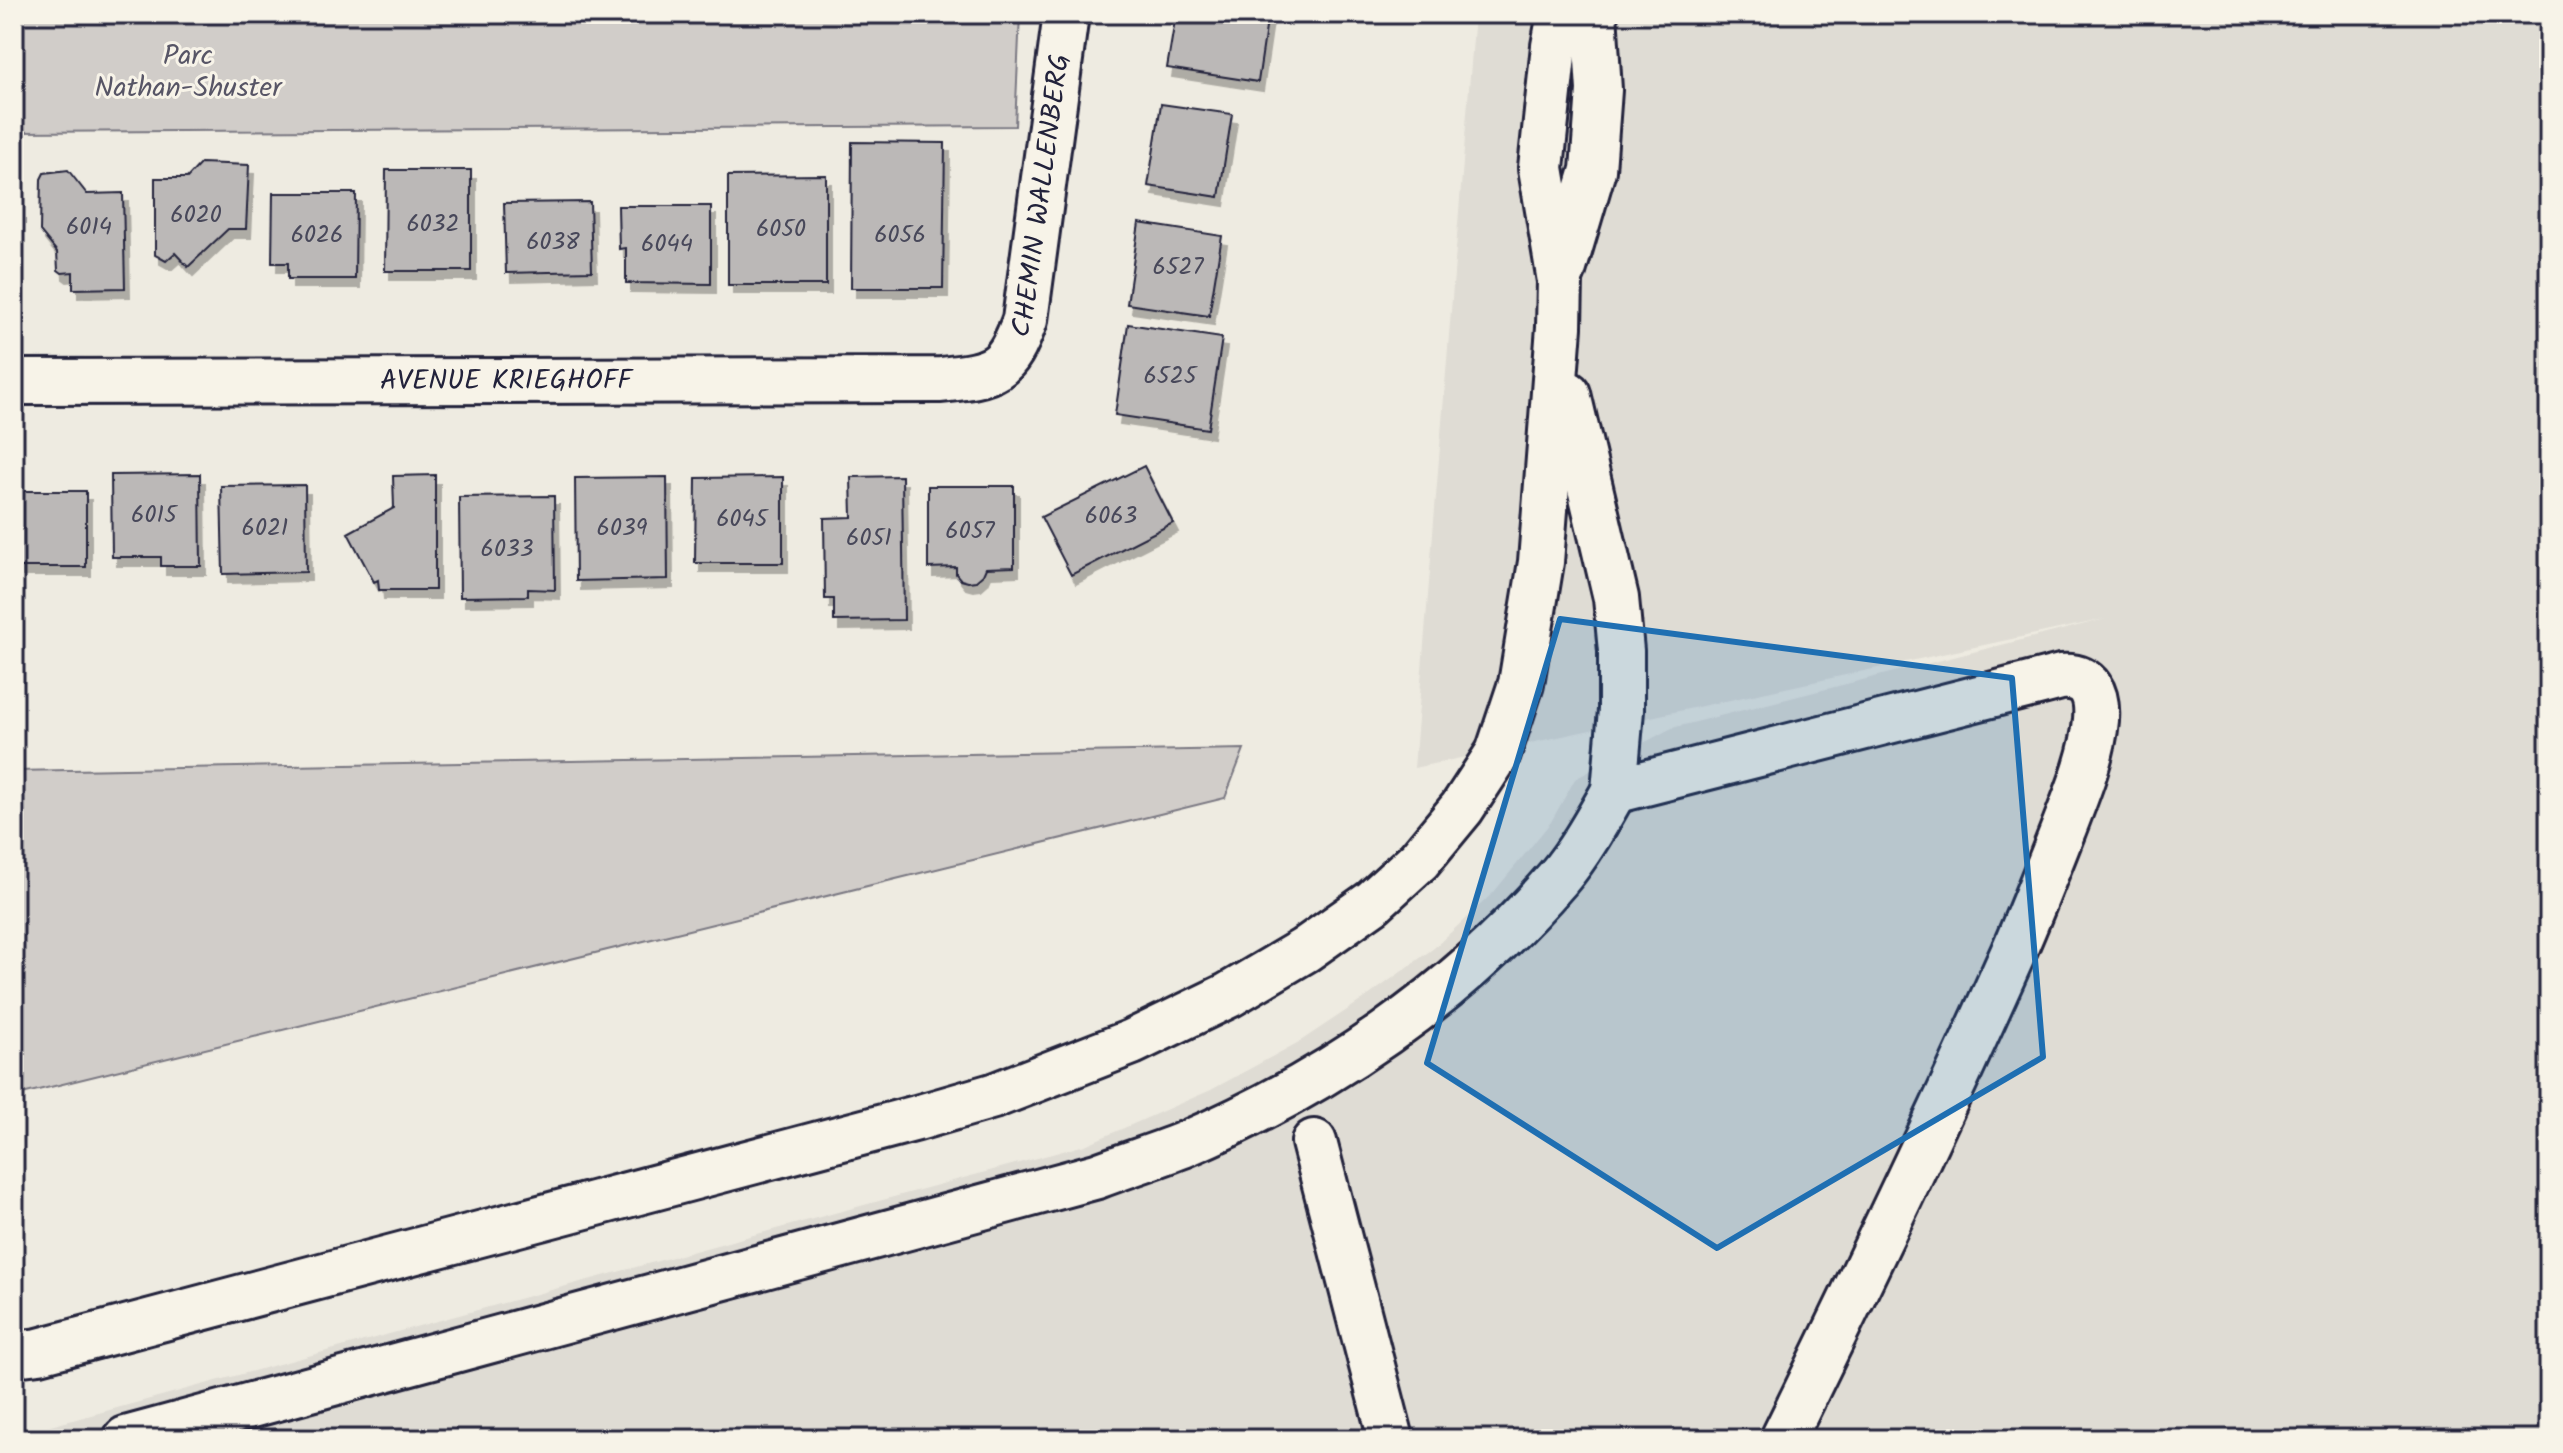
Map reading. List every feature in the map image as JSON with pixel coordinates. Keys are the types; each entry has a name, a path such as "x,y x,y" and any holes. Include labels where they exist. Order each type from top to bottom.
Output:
{"street":[{"name":"CHEMIN WALLENBERG","path":"998,368 1015,346 1025,320 1066,14"},
{"path":"14,1354 39,1351 993,1096 1132,1042 1229,995 1305,950 1373,902 1419,860 1462,808 1498,753 1521,684 1541,562 1558,344 1560,281 1541,168 1560,14"},
{"path":"1560,281 1593,170 1599,90 1594,14"},
{"path":"126,1439 1097,1176 1183,1145 1269,1104 1333,1068 1404,1020 1457,978 1515,924 1559,877 1587,839 1614,791 1621,710 1621,651 1616,598 1583,465 1558,344"},
{"name":"AVENUE KRIEGHOFF","path":"14,382 941,380 969,377 998,368"},
{"path":"1614,791 2061,677 2081,678 2094,696 2096,722 2081,784 2032,911 1973,1044 1783,1439"},
{"path":"1314,1142 1391,1439"}],"highlighted area":[{"path":"1560,619 2012,678 2043,1057 1717,1248 1427,1063"}],"shaded area":[{"path":"1475,14 2549,14 2549,1439 14,1439 14,1436 1085,1145 1211,1090 1299,1042 1368,996 1434,948 1494,892 1551,822 1575,779 1672,728 2105,619 1414,768"}],"green space":[{"name":"Parc Nathan-Shuster","path":"14,14 1020,14 1015,126 14,132"},
{"path":"1244,749 1225,798 14,1096 14,771"}],"building":[{"path":"1176,14 1268,14 1258,82 1167,68"},
{"path":"1161,104 1232,114 1219,197 1148,186"},
{"path":"852,142 945,143 943,288 851,288"},
{"path":"201,163 249,165 246,229 228,229 188,267 175,253 166,261 155,255 155,178 187,178"},
{"path":"68,170 87,194 123,193 125,288 73,289 73,272 62,273 58,270 57,252 40,231 41,179 44,173"},
{"path":"386,170 471,170 471,271 385,271"},
{"path":"826,175 826,285 728,285 728,176"},
{"path":"273,193 356,193 355,279 288,279 288,263 272,263"},
{"path":"590,202 592,271 506,273 504,203"},
{"path":"618,206 711,206 711,284 626,283 626,248 619,249"},
{"path":"1139,223 1222,236 1209,316 1127,304"},
{"path":"1128,324 1222,338 1208,429 1115,415"},
{"path":"1144,466 1173,523 1071,575 1041,517"},
{"path":"200,474 201,566 161,566 161,557 112,557 111,475"},
{"path":"435,475 435,590 379,590 378,580 374,582 348,533 394,508 393,476"},
{"path":"902,476 904,620 834,621 834,599 825,599 824,518 852,517 851,477"},
{"path":"667,477 668,579 576,581 575,478"},
{"path":"783,477 783,563 695,563 696,478"},
{"path":"305,485 306,572 223,574 221,486"},
{"path":"928,486 1014,486 1014,567 986,568 976,581 968,582 956,574 956,567 928,568"},
{"path":"14,491 86,491 86,567 14,567"},
{"path":"554,496 555,590 528,589 528,596 460,597 459,497"}]}
